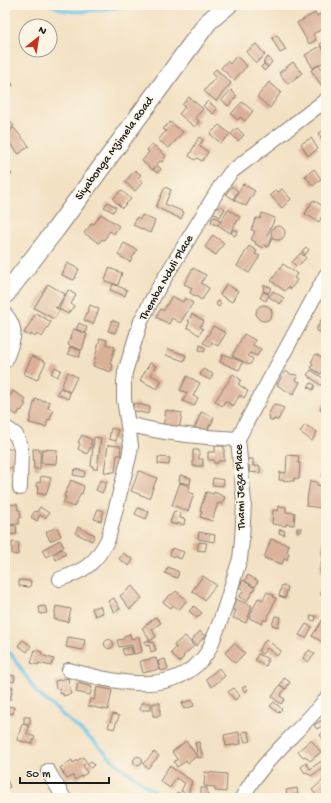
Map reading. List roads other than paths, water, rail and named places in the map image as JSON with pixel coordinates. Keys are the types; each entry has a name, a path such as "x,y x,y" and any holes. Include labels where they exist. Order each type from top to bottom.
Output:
{"street":[{"name":"Siyabonga Mzimela Road","path":"5,295 88,186 208,22 228,5"},
{"name":"Themba Nduli Place","path":"60,579 82,571 92,563 108,540 131,446 124,399 125,377 141,321 156,292 220,187 237,166 326,100"},
{"name":"Thami Jeza Place","path":"69,670 97,678 131,683 146,684 170,681 190,671 208,652 219,624 242,548 244,502 238,439 326,275"},
{"path":"5,314 13,326 15,336 5,361"},
{"path":"128,424 148,429 198,437 238,439"},
{"path":"5,427 16,435 21,448 20,488"},
{"path":"242,798 262,768 326,699"},
{"path":"48,771 64,798"}],"waterway":[{"path":"52,5 60,9 77,12 151,5"},
{"path":"5,650 11,654 37,693 91,739 117,764 163,798"}]}
